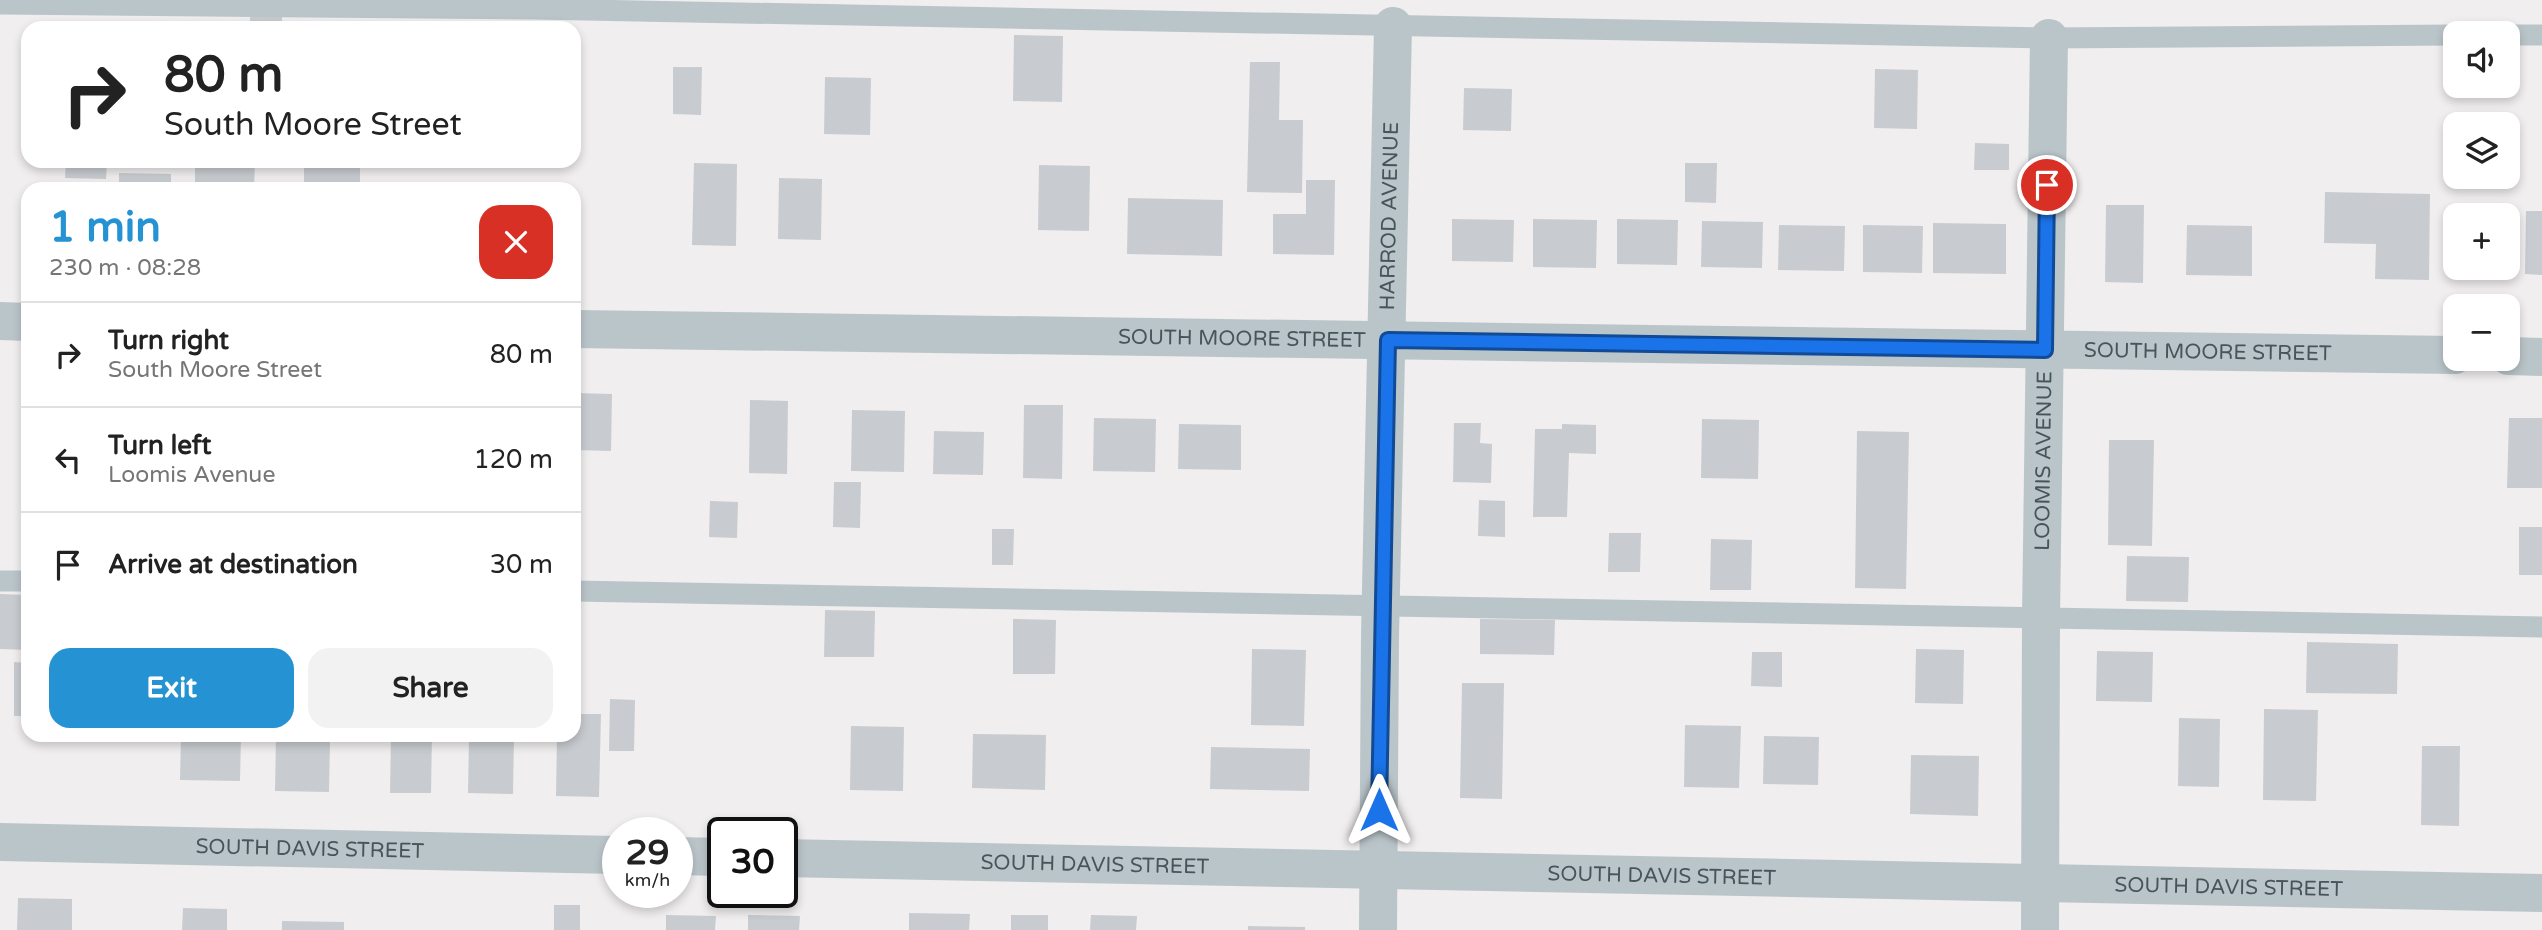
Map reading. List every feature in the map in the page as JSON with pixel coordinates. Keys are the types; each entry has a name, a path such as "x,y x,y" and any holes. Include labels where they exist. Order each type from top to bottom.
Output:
{"street":[{"name":"HARROD AVENUE","path":"1378,930 1381,606 1393,26"},
{"name":"LOOMIS AVENUE","path":"2040,930 2041,618 2049,38"},
{"path":"0,321 21,322"},
{"name":"SOUTH MOORE STREET","path":"581,330 2443,355"},
{"path":"2520,356 2542,357"},
{"name":"SOUTH DAVIS STREET","path":"0,842 602,855"},
{"name":"SOUTH DAVIS STREET","path":"798,858 2542,893"}],"lane":[{"path":"0,4 548,9 2049,38 2443,36"},
{"path":"2520,35 2542,35"},
{"path":"0,581 21,581"},
{"path":"581,591 2542,627"}],"building":[{"path":"250,13 282,14 282,21 250,21"},
{"path":"1014,35 1063,36 1062,102 1013,101"},
{"path":"1250,62 1280,62 1279,120 1303,120 1302,193 1247,192"},
{"path":"673,67 702,67 701,115 673,114"},
{"path":"1875,69 1918,70 1917,129 1874,128"},
{"path":"825,77 871,78 870,135 824,134"},
{"path":"1464,88 1512,89 1511,131 1463,130"},
{"path":"1975,143 2009,144 2009,170 1974,170"},
{"path":"694,163 737,164 736,246 692,245"},
{"path":"1685,163 1717,163 1716,203 1685,202"},
{"path":"1039,165 1090,166 1089,231 1038,230"},
{"path":"66,168 107,168 106,179 65,178"},
{"path":"195,168 255,168 254,182 195,182"},
{"path":"304,168 360,168 360,182 304,182"},
{"path":"119,173 171,174 171,182 119,182"},
{"path":"779,178 822,179 821,240 778,239"},
{"path":"1306,180 1335,180 1334,255 1273,254 1273,214 1306,214"},
{"path":"2325,192 2430,194 2429,280 2375,279 2376,244 2324,243"},
{"path":"1128,198 1223,200 1222,256 1127,254"},
{"path":"2106,205 2144,205 2143,283 2105,282"},
{"path":"2526,211 2542,211 2542,275 2525,274"},
{"path":"1452,219 1514,220 1513,262 1452,261"},
{"path":"1533,219 1597,220 1596,268 1533,267"},
{"path":"1617,219 1678,220 1677,265 1617,264"},
{"path":"1702,221 1763,222 1762,268 1701,267"},
{"path":"1933,223 2006,224 2006,274 1933,273"},
{"path":"1779,225 1845,226 1844,271 1778,270"},
{"path":"1863,225 1923,226 1922,273 1863,272"},
{"path":"2187,225 2252,226 2252,276 2186,275"},
{"path":"581,393 612,394 611,451 581,450"},
{"path":"750,400 788,401 787,474 749,473"},
{"path":"1024,405 1063,405 1062,479 1023,478"},
{"path":"852,410 905,411 904,472 851,471"},
{"path":"1094,418 1156,419 1155,472 1093,471"},
{"path":"2509,418 2542,418 2542,488 2507,488"},
{"path":"1702,419 1759,420 1758,479 1701,478"},
{"path":"1454,423 1481,423 1480,443 1492,444 1491,483 1453,482"},
{"path":"1179,424 1241,425 1241,470 1178,469"},
{"path":"1562,424 1596,425 1596,454 1569,453 1567,517 1533,517 1535,429 1562,429"},
{"path":"934,431 984,432 983,475 933,474"},
{"path":"1857,431 1909,432 1906,589 1855,588"},
{"path":"2109,440 2154,440 2152,546 2108,545"},
{"path":"834,482 861,482 860,528 833,527"},
{"path":"1479,500 1505,501 1505,537 1478,536"},
{"path":"710,501 738,502 737,538 709,537"},
{"path":"2519,527 2542,527 2542,575 2519,575"},
{"path":"992,529 1014,529 1013,565 992,565"},
{"path":"1609,533 1641,533 1640,572 1608,572"},
{"path":"1711,539 1752,540 1751,590 1710,590"},
{"path":"2127,556 2189,557 2188,602 2126,601"},
{"path":"0,594 21,595 21,650 0,649"},
{"path":"825,610 875,611 874,657 824,657"},
{"path":"1013,619 1056,620 1055,674 1013,674"},
{"path":"1480,619 1555,620 1554,655 1480,654"},
{"path":"2307,642 2398,644 2397,694 2306,693"},
{"path":"1252,649 1306,650 1304,726 1251,725"},
{"path":"1916,649 1964,650 1963,704 1915,703"},
{"path":"2097,651 2153,652 2152,702 2096,701"},
{"path":"1752,652 1782,652 1782,687 1751,686"},
{"path":"14,662 21,662 21,716 14,716"},
{"path":"1462,683 1504,683 1502,799 1460,798"},
{"path":"610,699 635,700 634,751 609,751"},
{"path":"2264,709 2318,710 2316,801 2263,800"},
{"path":"581,714 601,714 599,797 556,796 557,742 581,742"},
{"path":"2179,718 2220,719 2219,787 2178,786"},
{"path":"1685,725 1741,726 1739,788 1684,787"},
{"path":"851,726 904,727 903,791 850,790"},
{"path":"973,734 1046,735 1045,790 972,788"},
{"path":"1764,736 1819,737 1818,785 1763,784"},
{"path":"181,742 241,742 240,781 180,780"},
{"path":"276,742 330,742 329,792 275,791"},
{"path":"391,742 432,742 431,793 390,793"},
{"path":"469,742 514,742 513,794 468,793"},
{"path":"2422,746 2460,746 2459,826 2421,825"},
{"path":"1211,747 1310,749 1309,791 1210,789"},
{"path":"1911,755 1979,756 1978,816 1910,814"},
{"path":"18,898 72,899 72,930 17,930"},
{"path":"554,905 580,905 580,930 554,930"},
{"path":"183,908 227,909 227,930 182,930"},
{"path":"909,913 970,914 969,930 909,930"},
{"path":"666,915 716,916 715,930 666,930"},
{"path":"748,915 800,916 799,930 748,930"},
{"path":"1011,915 1048,915 1048,930 1011,930"},
{"path":"1091,915 1137,916 1136,930 1090,930"},
{"path":"282,921 344,922 344,930 282,930"},
{"path":"1248,926 1305,927 1305,930 1248,930"}],"route":[{"path":"1379,810 1388,340 2045,350 2047,185"}]}
